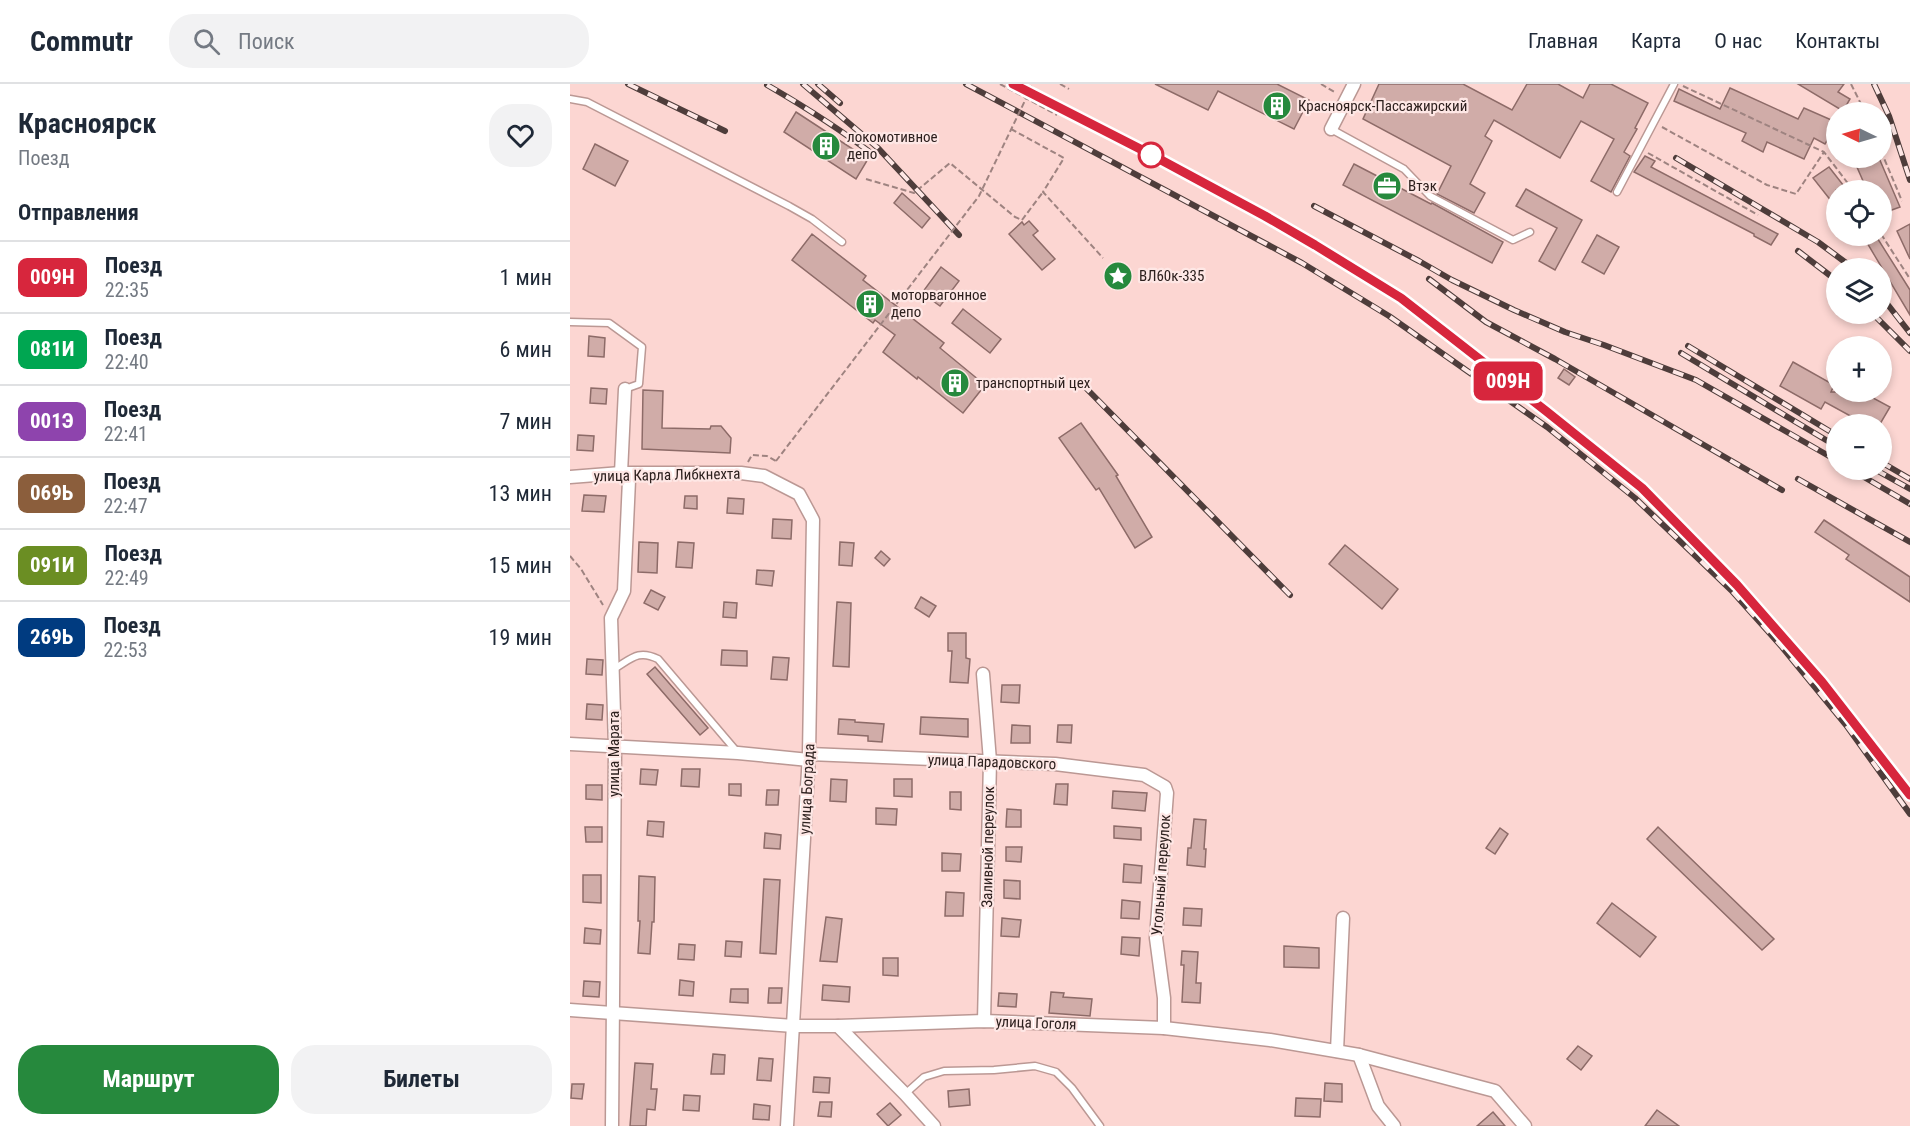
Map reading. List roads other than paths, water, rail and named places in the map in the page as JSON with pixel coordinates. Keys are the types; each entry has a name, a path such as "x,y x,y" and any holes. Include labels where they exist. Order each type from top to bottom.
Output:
{"street":[{"path":"1331,129 1354,84"},
{"name":"улица Марата","path":"612,1126 615,746 611,618 624,591 629,480 621,473 625,389"},
{"name":"улица Карла Либкнехта","path":"570,477 621,473 741,473 764,476"},
{"name":"улица Бограда","path":"764,476 799,494 813,520 809,757 787,1126"},
{"name":"Заливной переулок","path":"983,674 990,761 984,1021"},
{"name":"улица Парадовского","path":"570,744 809,757 1055,764 1144,775 1165,788 1167,793"},
{"name":"Угольный переулок","path":"1164,1028 1164,998 1156,938 1167,793"},
{"path":"1337,1051 1343,918"},
{"name":"улица Гоголя","path":"570,1010 794,1026 984,1021 1164,1028 1270,1040 1359,1055 1495,1091 1525,1126"},
{"path":"838,1026 934,1126"},
{"path":"1359,1055 1378,1106 1394,1126"}],"lane":[{"path":"1617,192 1674,84"},
{"path":"570,99 587,102 789,206 812,219 842,242"},
{"path":"1331,129 1404,169 1430,196 1513,240 1530,232"},
{"path":"570,322 609,323 642,346 639,384 625,389"},
{"path":"613,669 639,654 658,659 738,753"},
{"path":"905,1094 924,1077 944,1071 1035,1066 1056,1072 1072,1088 1100,1126"}],"railway":[{"path":"628,84 725,131"},
{"path":"803,84 878,148 959,235"},
{"path":"818,84 840,103"},
{"path":"966,84 1302,263 1389,316 1547,427 1635,498 1731,590 1782,647 1846,725 1910,814"},
{"path":"1013,84 1265,216 1401,298 1611,462 1673,518 1724,571"},
{"path":"1874,84 1889,116 1910,180"},
{"path":"767,85 822,119 875,156"},
{"path":"1676,158 1818,242 1840,258"},
{"path":"1314,206 1452,280 1514,310 1565,332 1696,380 1826,454"},
{"path":"1798,251 1826,272"},
{"path":"1429,279 1486,322 1555,359 1782,490"},
{"path":"1892,310 1910,333"},
{"path":"1883,324 1910,351"},
{"path":"1688,346 1826,429"},
{"path":"1681,353 1826,440"},
{"path":"1082,384 1290,595"},
{"path":"1892,468 1910,479"},
{"path":"1798,479 1910,542"},
{"path":"1892,479 1910,489"},
{"path":"1869,480 1910,504"},
{"path":"1846,711 1910,795"}],"train":[{"name":"009Н","path":"1013,84 1265,216 1401,298 1611,462 1673,518 1737,585 1822,682 1910,795"}],"place":[{"name":"Красноярск-Пассажирский","path":"1277,106"},
{"name":"локомотивное депо","path":"826,146"},
{"name":"Втэк","path":"1387,186"},
{"name":"ВЛ60к-335","path":"1118,276"},
{"name":"моторвагонное депо","path":"870,304"},
{"name":"транспортный цех","path":"955,383"}]}
